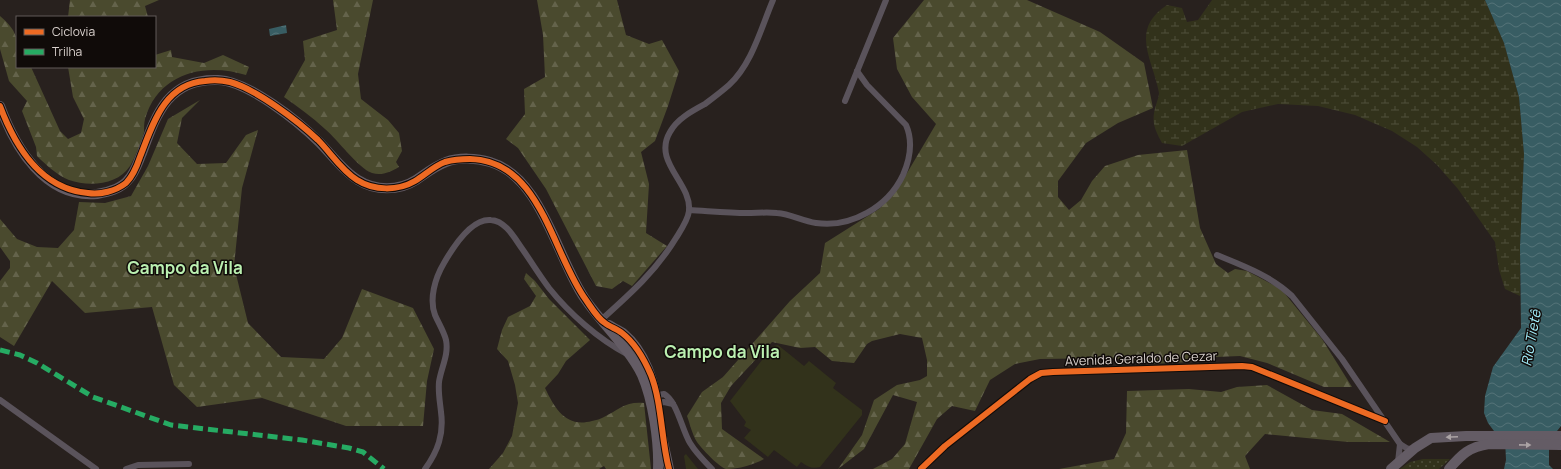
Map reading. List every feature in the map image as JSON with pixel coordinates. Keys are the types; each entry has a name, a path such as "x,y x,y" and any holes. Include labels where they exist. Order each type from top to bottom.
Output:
{"main road":[{"path":"0,106 5,120 20,150 36,168 49,180 61,188 81,193 92,194 107,192 127,182 132,175 160,110 167,99 185,86 200,81 218,80 229,82 252,91 286,113 318,141 345,170 357,180 378,188 398,187 413,182 446,162 468,159 494,163 511,174 528,191 536,202 572,278 602,321 631,356 642,376 654,400 658,469"},
{"path":"602,321 622,333 630,341 650,374 669,469"},
{"path":"1449,469 1465,451 1490,440 1561,436"},
{"path":"1395,466 1415,448 1431,438 1447,437 1561,446"}],"street":[{"path":"602,321 640,285 664,257 683,226 689,210 687,194 669,164 666,140 669,133 680,120 706,103 736,78 751,52 773,0"},
{"path":"845,101 886,0"},
{"path":"689,210 776,213 790,215 812,222 830,224 845,222 860,217 873,210 887,199 899,184 907,167 910,141 909,132 906,125 867,85 857,70"},
{"path":"425,469 435,455 441,434 442,414 439,386 447,346 444,334 433,308 432,301 434,288 440,269 453,247 472,227 485,220 495,221 511,233 549,288 560,301 589,328 610,345 644,362"},
{"path":"1217,255 1261,274 1284,288 1327,338 1400,444 1408,449 1415,448"},
{"name":"Avenida Geraldo de Cezar","path":"921,469 945,446 1030,378 1041,373 1242,366 1252,367 1385,421"},
{"path":"654,400 661,394 668,396 673,404 689,442 712,469"},
{"path":"0,400 96,469"},
{"path":"1395,466 1400,444"},
{"path":"126,469 138,465 189,464"}],"green space":[{"path":"70,0 159,0 145,6 148,16 68,16"},
{"path":"333,0 373,0 358,74 361,99 388,120 399,133 402,151 396,162 399,167 386,173 376,174 366,170 354,160 320,125 284,97 305,60 303,41 337,30"},
{"path":"537,0 617,0 626,35 649,44 662,40 679,71 655,141 641,152 649,184 646,233 667,246 632,286 623,281 612,289 596,286 546,189 518,148 506,139 525,114 524,89 545,77 543,35"},
{"path":"924,0 1027,0 1100,32 1144,63 1153,108 1118,123 1086,143 1058,181 1058,197 1069,210 1081,200 1092,181 1105,166 1138,155 1187,150 1200,228 1216,264 1228,273 1235,269 1247,271 1281,289 1322,339 1352,387 1324,387 1267,363 1240,356 1216,357 1188,362 1151,364 1111,358 1040,359 1015,364 990,380 975,411 952,406 937,419 909,469 873,469 892,459 905,444 917,402 893,395 864,449 838,469 862,435 874,400 897,385 920,380 927,376 927,360 922,338 900,334 872,341 867,344 854,363 832,361 815,347 800,348 772,342 731,386 721,403 722,429 764,459 746,466 726,469 706,453 697,442 687,416 702,392 723,377 790,301 820,273 825,243 879,209 897,190 936,124 912,97 897,69 893,38"},
{"path":"1212,0 1485,0 1504,43 1519,97 1524,154 1520,247 1520,296 1505,289 1499,270 1495,242 1458,189 1437,165 1417,147 1392,131 1355,115 1318,106 1278,104 1242,112 1182,146 1162,143 1154,124 1154,111 1159,93 1146,46 1146,35 1149,25 1156,15 1167,5 1182,8 1187,22 1198,20"},
{"path":"0,16 7,22 15,33 16,68 31,68 60,131 68,139 81,133 84,119 73,97 68,68 156,68 156,55 171,50 172,57 204,63 223,55 249,67 246,75 230,71 199,71 172,81 160,91 151,103 145,119 144,132 140,144 130,166 125,172 111,181 94,184 69,180 48,166 37,156 36,147 22,111 27,101 9,81 0,49"},
{"path":"200,100 182,118 177,143 197,164 226,163 246,135 258,130 242,188 234,266 248,323 281,357 324,359 342,338 362,289 413,308 434,349 427,381 423,426 346,426 262,398 197,407 174,385 152,307 85,313 52,281 14,346 0,337 0,281 10,268 10,261 0,247 0,219 17,239 37,247 58,248 74,230 79,202 105,203 131,196 148,166 168,119"},
{"path":"526,273 535,281 549,299 590,340 566,361 558,374 545,388 557,410 568,419 575,422 583,422 601,418 632,403 644,403 651,469 606,469 604,466 599,469 489,469 503,453 512,436 518,403 515,385 508,361 497,349 502,330 508,317 530,306 536,296 524,279"},
{"path":"778,345 804,366 809,361 836,383 833,388 862,410 862,415 820,467 810,467 801,462 797,467 774,450 768,457 744,438 751,430 744,426 746,422 730,401 773,346"},
{"path":"1267,385 1312,410 1342,414 1390,442 1348,442 1265,434 1245,456 1250,469 1059,469 1114,459 1126,433 1127,391 1189,389 1221,392 1237,387"},
{"path":"686,454 698,469 686,469 684,456"},
{"path":"1423,459 1450,459 1439,469 1400,469 1410,462"}],"water":[{"name":"Rio Tietê","path":"1485,0 1561,0 1561,426 1549,441 1549,465 1553,469 1504,469 1506,460 1505,439 1497,435 1488,423 1484,413 1485,396 1493,367 1521,328 1520,247 1524,154 1519,97 1504,43"},
{"path":"286,25 287,33 270,36 269,29"}],"marked path":[{"path":"0,350 20,355 37,363 93,397 171,425 302,440 349,448 363,452 384,469"}],"cycle path":[{"path":"0,106 13,136 32,163 43,174 56,183 71,190 88,193 108,192 126,183 136,167 155,119 170,98 179,90 191,84 211,80 230,82 252,91 276,106 318,140 351,176 364,184 378,188 401,187 415,181 433,168 445,162 460,159 494,163 513,175 529,192 542,213 574,281 592,309 602,321 627,337 643,358 655,386 669,469"},
{"path":"921,469 945,446 1030,379 1041,373 1242,366 1252,367 1385,421"}],"district":[{"name":"Campo da Vila","path":"185,268"},
{"name":"Campo da Vila","path":"722,352"}]}
